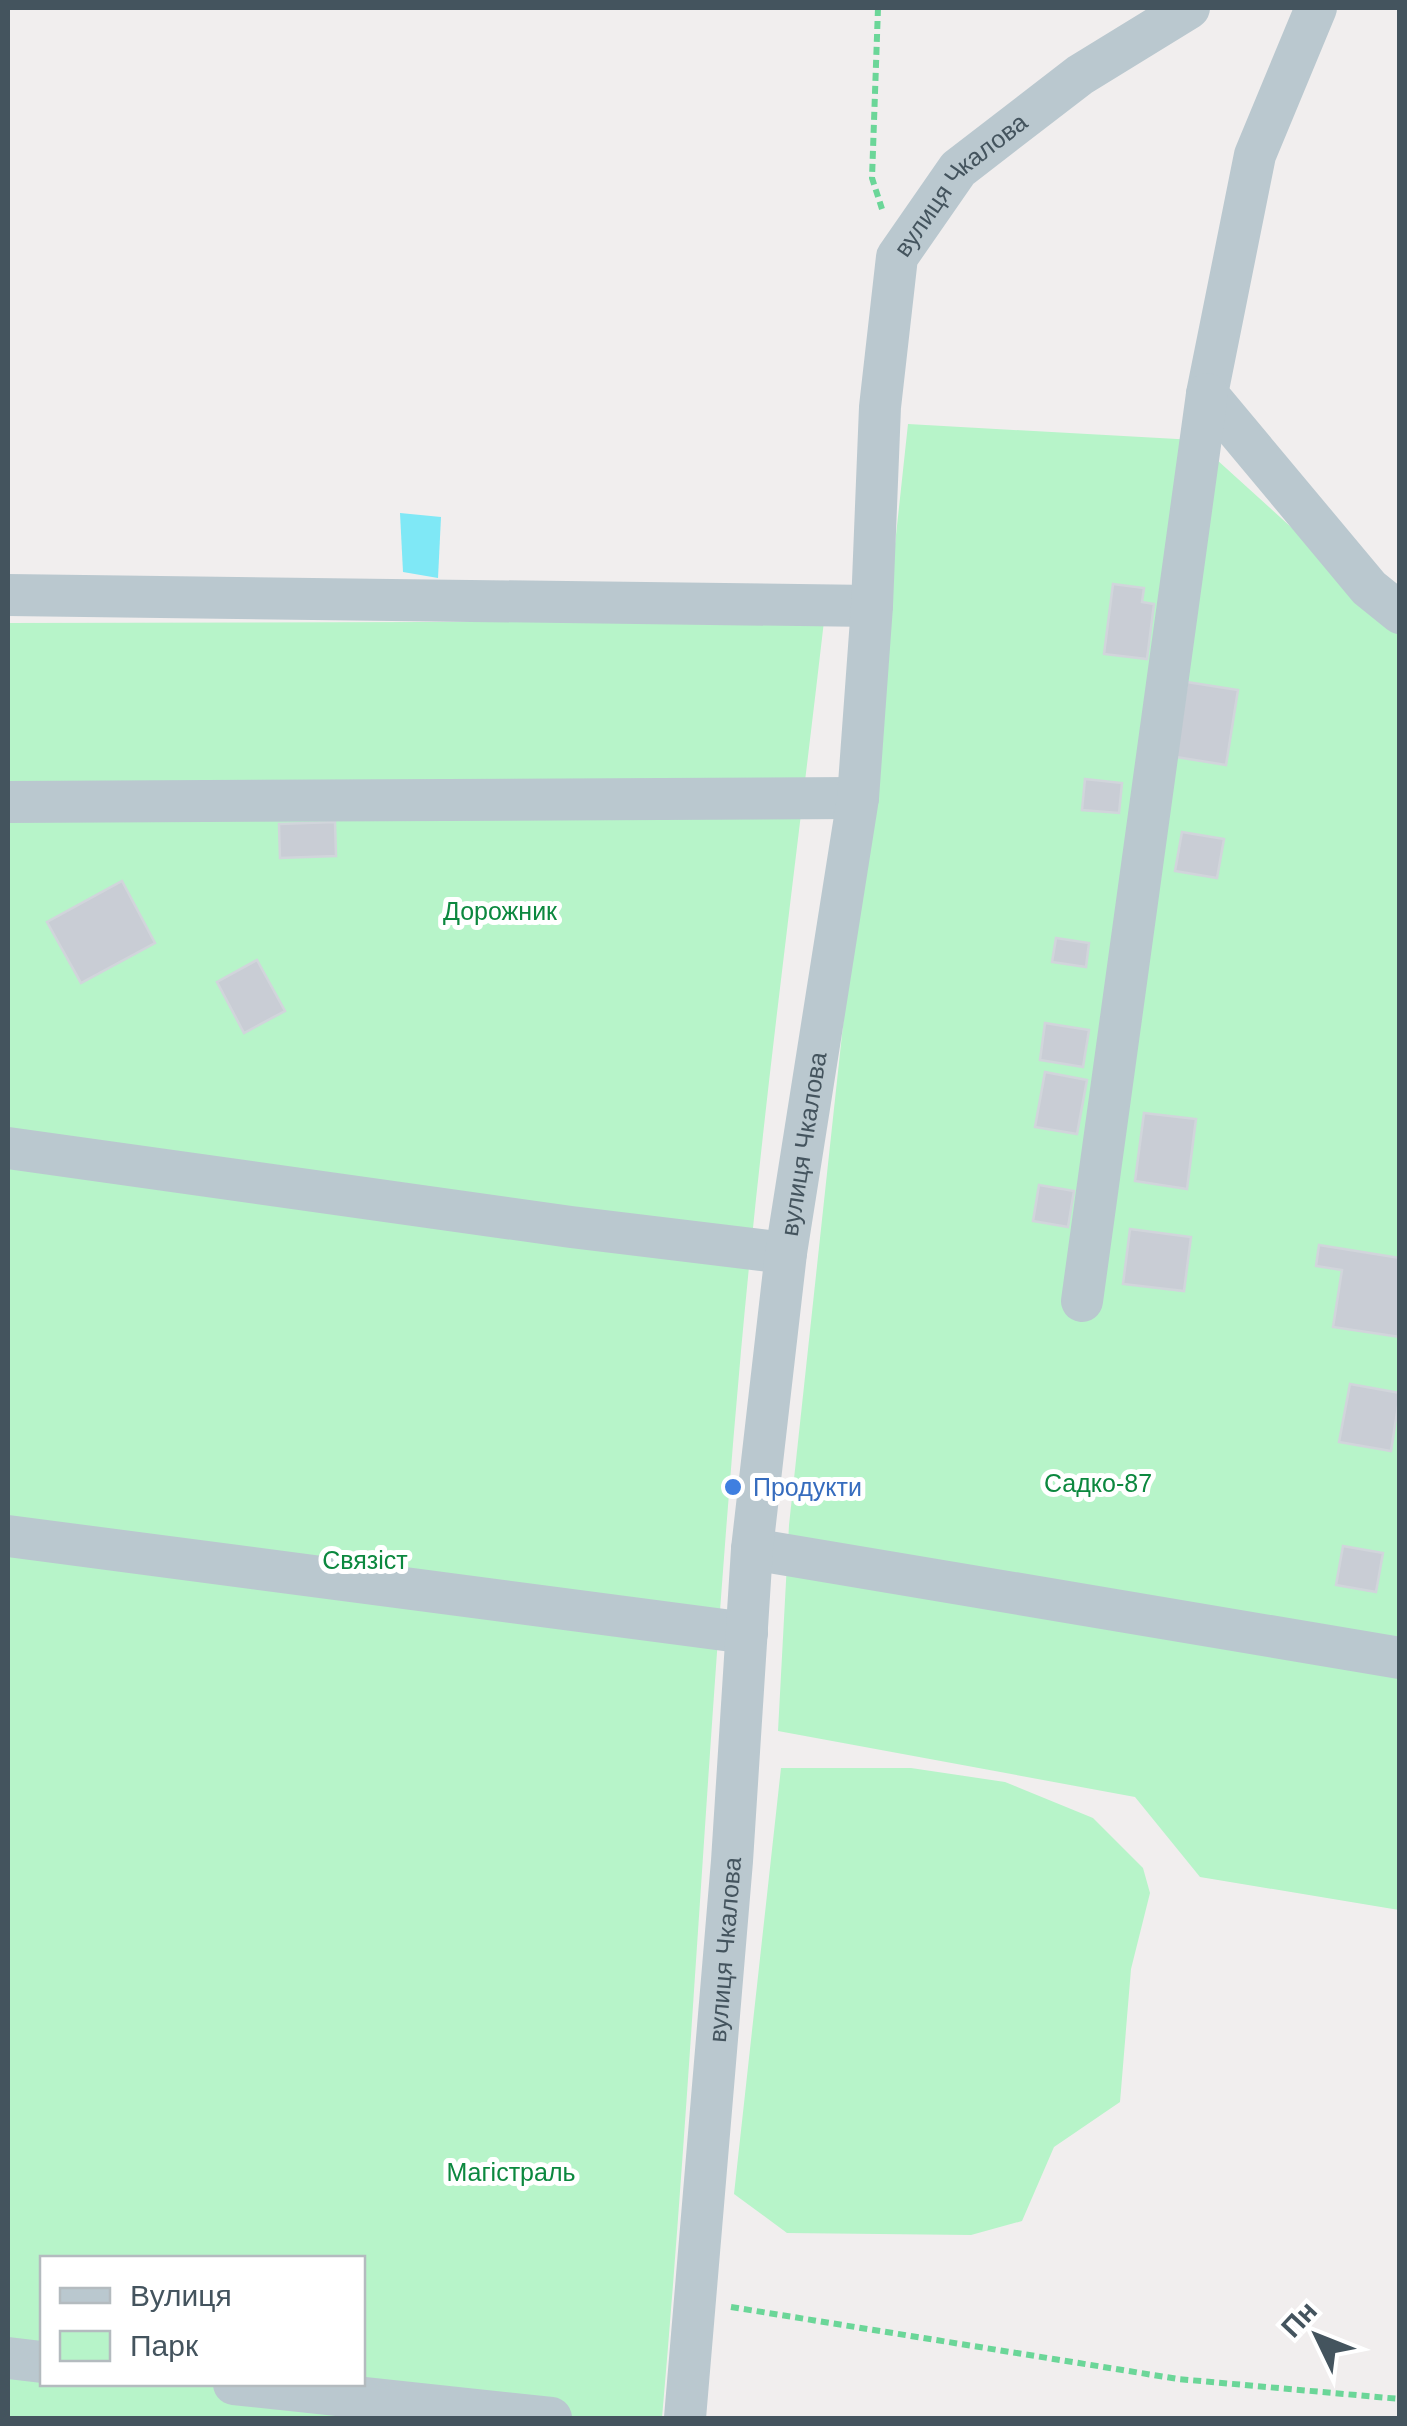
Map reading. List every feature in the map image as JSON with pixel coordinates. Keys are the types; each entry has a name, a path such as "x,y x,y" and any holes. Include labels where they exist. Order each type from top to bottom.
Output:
{"street":[{"name":"вулиця Чкалова","path":"685,2418 732,1862 752,1549 786,1253 858,798 872,606 880,406 898,258 958,169 1080,75 1188,8"},
{"path":"1082,1300 1207,394 1255,156 1316,8"},
{"path":"1207,394 1369,588 1400,613"},
{"path":"8,595 872,606"},
{"path":"8,802 858,798"},
{"path":"8,1148 786,1253"},
{"path":"8,1536 747,1633"},
{"path":"752,1549 1399,1652"},
{"path":"8,2358 40,2362"},
{"path":"253,2386 551,2418"}],"path":[{"path":"878,8 872,178 898,258"},
{"path":"695,2301 1178,2379 1400,2399"}],"green space":[{"name":"Садко-87","path":"908,424 1195,440 1399,625 1399,1910 1200,1877 1135,1797 778,1731 789,1525"},
{"path":"824,621 741,1351 662,2418 8,2418 8,623"},
{"path":"781,1768 911,1768 1005,1782 1093,1818 1143,1868 1150,1893 1131,1969 1120,2102 1054,2147 1022,2221 971,2235 787,2233 734,2194"}],"water":[{"path":"400,513 441,517 438,578 403,572"}],"building":[{"path":"1113,584 1144,588 1142,602 1154,604 1147,659 1104,654"},
{"path":"1187,682 1238,690 1226,765 1176,757"},
{"path":"1085,779 1122,783 1119,813 1082,810"},
{"path":"335,822 336,856 280,858 279,824"},
{"path":"1182,832 1224,839 1217,878 1175,871"},
{"path":"122,881 155,943 81,983 47,922"},
{"path":"1056,938 1089,943 1086,967 1052,962"},
{"path":"257,960 285,1011 244,1033 217,982"},
{"path":"1045,1023 1089,1030 1083,1067 1040,1060"},
{"path":"1045,1072 1087,1080 1077,1134 1035,1127"},
{"path":"1144,1113 1196,1119 1187,1189 1135,1181"},
{"path":"1039,1185 1074,1191 1068,1227 1033,1221"},
{"path":"1130,1229 1191,1237 1184,1291 1123,1284"},
{"path":"1319,1245 1400,1258 1400,1337 1333,1327 1342,1270 1316,1266"},
{"path":"1350,1384 1400,1393 1391,1451 1339,1442"},
{"path":"1343,1546 1383,1553 1376,1592 1336,1585"}],"place":[{"name":"Продукти","path":"733,1487"}],"park label":[{"name":"Дорожник","path":"500,911"},
{"name":"Связіст","path":"365,1560"},
{"name":"Магістраль","path":"511,2172"}]}
